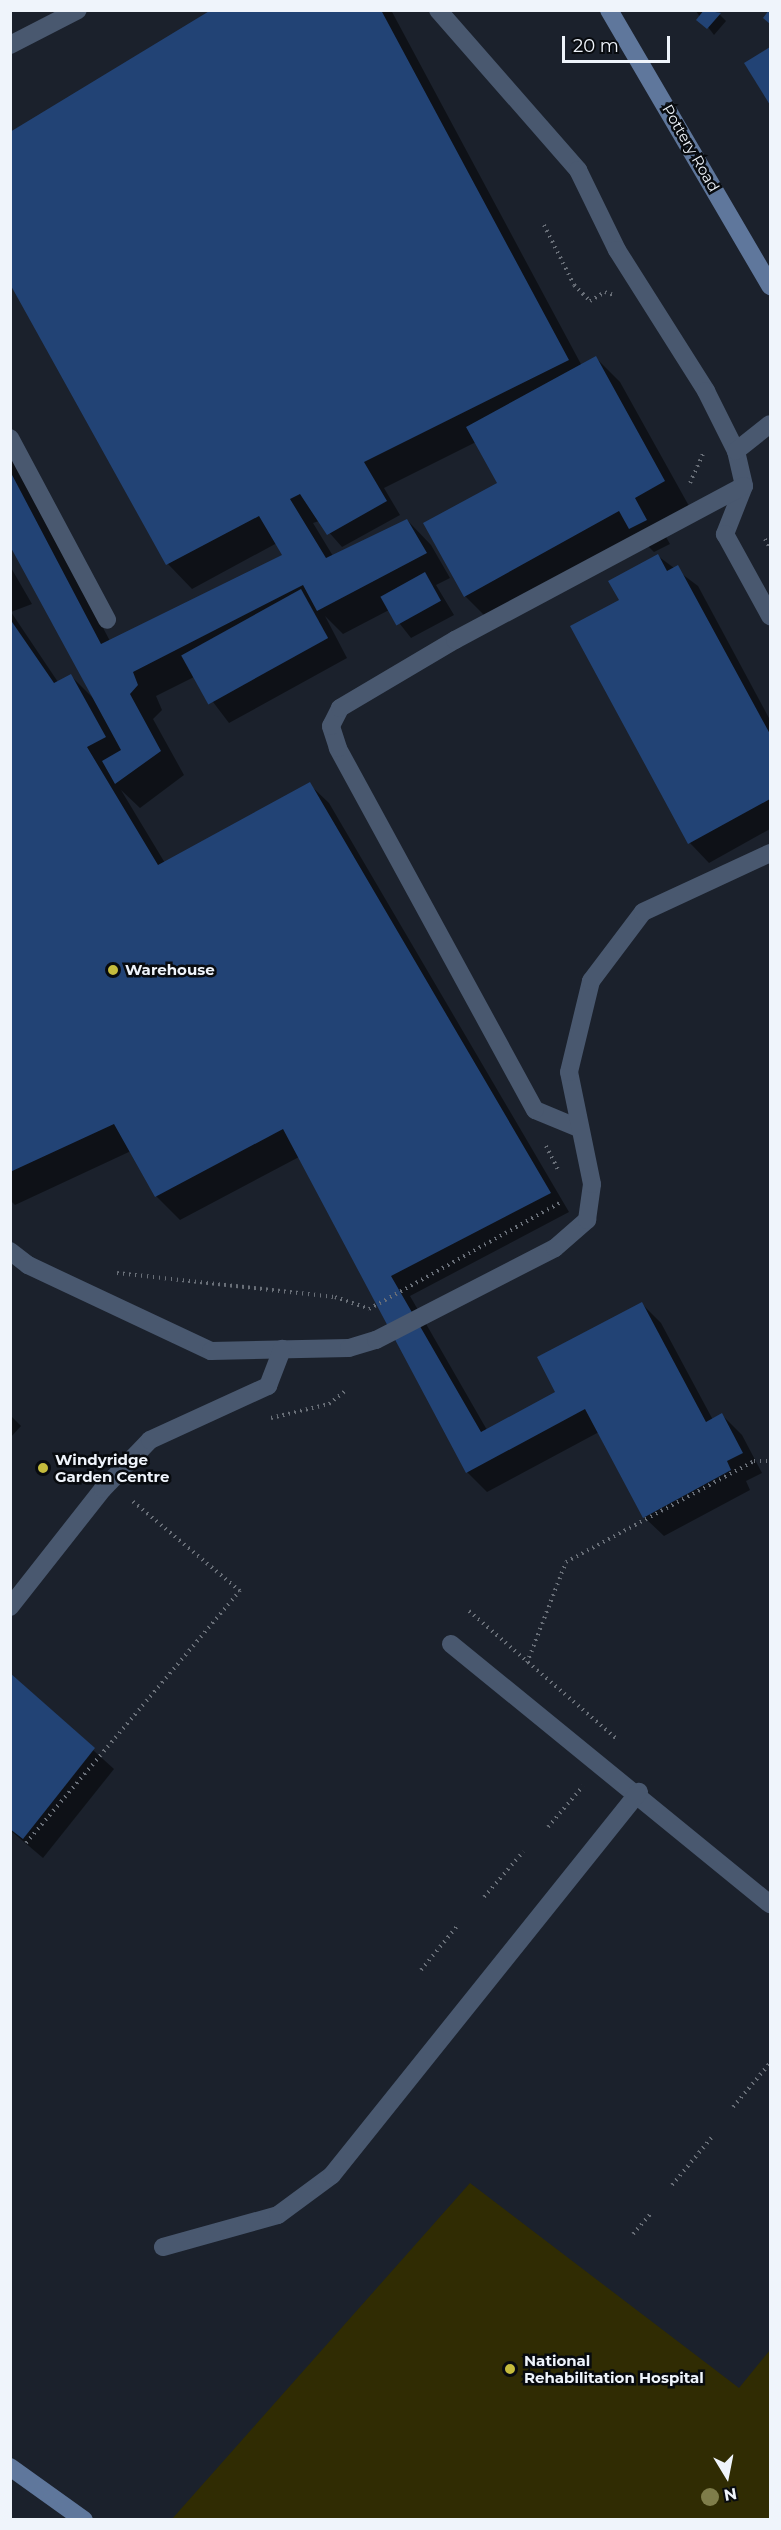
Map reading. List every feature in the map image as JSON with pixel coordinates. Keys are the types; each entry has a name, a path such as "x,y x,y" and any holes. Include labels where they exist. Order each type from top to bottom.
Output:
{"street":[{"name":"Pottery Road","path":"609,10 771,286"},
{"path":"10,2467 84,2520"}],"lane":[{"path":"10,45 78,10"},
{"path":"438,10 578,170 616,250 706,391 736,451 744,486 725,534 771,616"},
{"path":"736,451 771,424"},
{"path":"10,438 107,620"},
{"path":"576,1127 535,1110 338,748 332,726 340,708 455,640 744,486"},
{"path":"10,1251 28,1265 180,1341 211,1351 349,1348 376,1340 555,1248 587,1220 592,1184 576,1127 569,1072 591,981 643,912 771,853"},
{"path":"10,1607 103,1489 150,1440 268,1386 282,1349"},
{"path":"451,1644 639,1792 771,1904"},
{"path":"163,2247 278,2215 332,2175 639,1792"}],"path":[{"path":"544,225 574,285 590,301 605,292 620,298"},
{"path":"687,489 706,444"},
{"path":"765,538 771,548"},
{"path":"542,1140 562,1178"},
{"path":"113,1273 146,1280 335,1297 369,1309 569,1198"},
{"path":"261,1421 329,1404 345,1391"},
{"path":"527,1663 566,1562 754,1461 771,1461"},
{"path":"26,1843 240,1591 128,1497 135,1490"},
{"path":"548,1827 589,1779"},
{"path":"484,1897 523,1852"},
{"path":"421,1970 458,1925"},
{"path":"733,2108 771,2063"},
{"path":"672,2185 712,2138"},
{"path":"633,2234 651,2213"}],"shaded area":[{"name":"National Rehabilitation Hospital","path":"470,2183 739,2388 770,2350 770,2519 172,2519"}],"building":[{"path":"211,10 381,10 569,360 364,462 387,501 327,535 300,494 290,499 326,558 407,519 427,553 317,611 303,585 133,672 138,685 130,694 161,751 115,784 102,761 121,750 10,546 10,471 101,644 282,555 259,516 166,565 10,284 10,132"},
{"path":"704,10 721,13 707,29 696,20"},
{"path":"770,10 770,24 763,18"},
{"path":"770,47 770,105 744,63"},
{"path":"596,356 665,481 635,498 647,520 629,529 619,511 464,597 423,523 497,483 466,427"},
{"path":"658,554 667,571 678,565 770,734 770,799 688,844 570,626 619,600 608,581"},
{"path":"425,572 441,601 396,626 380,597"},
{"path":"301,589 328,638 208,704 181,655"},
{"path":"10,619 54,683 71,674 106,737 87,747 158,865 310,782 551,1193 391,1276 481,1432 555,1392 537,1357 642,1302 706,1422 722,1413 743,1453 727,1461 731,1470 643,1518 585,1409 466,1473 283,1129 155,1197 114,1124 10,1172"},
{"path":"10,1673 95,1748 23,1839 10,1829"}],"place":[{"name":"Warehouse","path":"113,970"},
{"name":"Windyridge Garden Centre","path":"43,1468"},
{"name":"National Rehabilitation Hospital","path":"510,2369"}]}
